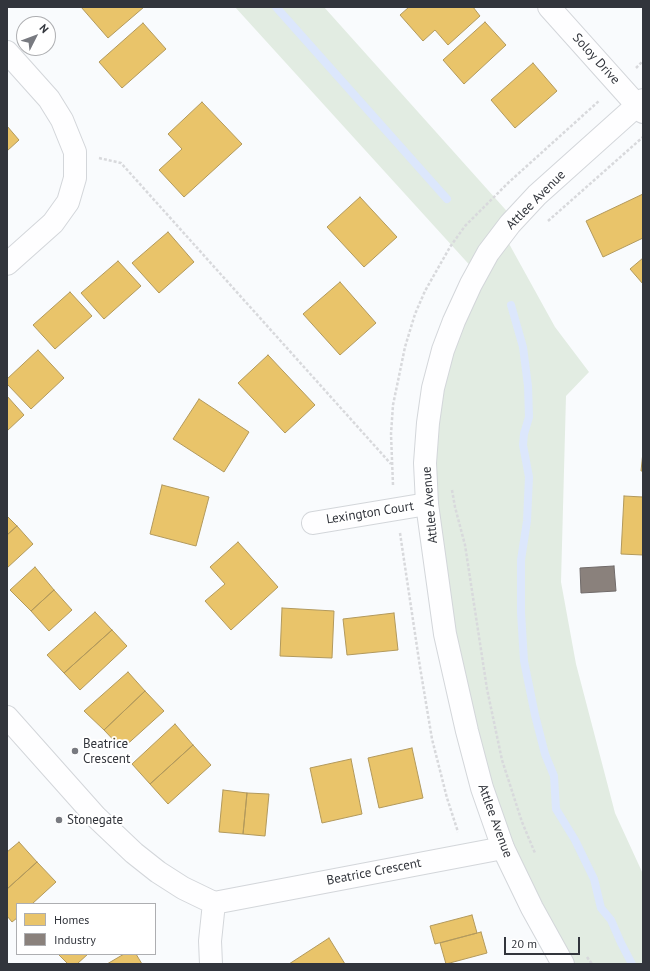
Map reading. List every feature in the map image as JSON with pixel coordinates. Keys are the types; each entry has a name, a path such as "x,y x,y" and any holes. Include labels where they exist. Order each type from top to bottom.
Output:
{"street":[{"name":"Soloy Drive","path":"549,7 641,106"},
{"path":"7,52 49,99 62,120 75,152 75,178 68,202 53,223 7,264"},
{"name":"Attlee Avenue","path":"563,964 532,908 503,848 482,788 445,634 427,504 426,456 428,423 433,388 443,350 451,328 471,284 488,253 510,224 537,195 641,106"},
{"name":"Lexington Court","path":"313,523 427,504"},
{"path":"7,717 96,817 134,853 158,872 183,888 214,903 210,941 212,964"},
{"name":"Beatrice Crescent","path":"214,903 503,848"}],"path":[{"path":"547,223 643,136"},
{"path":"75,152 121,163 391,465"},
{"path":"452,486 455,507 465,545 488,690 502,760 522,822 536,856"},
{"path":"396,509 432,739 447,798 466,855"},
{"path":"583,950 592,964"}],"shaded area":[{"path":"235,7 324,7 513,218 502,231 555,327 589,372 566,396 561,582 576,664 615,813 643,874 643,964 561,964 480,787 424,462 475,271"}],"building: Homes":[{"path":"81,7 144,7 108,38"},
{"path":"409,7 473,7 480,16 448,45 435,30 423,41 400,15"},
{"path":"485,22 506,45 464,84 443,60"},
{"path":"143,23 166,49 122,88 99,62"},
{"path":"533,63 557,91 515,128 491,100"},
{"path":"202,102 242,144 184,197 159,170 182,149 168,134"},
{"path":"7,126 19,140 7,151"},
{"path":"643,194 643,238 603,257 586,221"},
{"path":"360,197 397,237 364,267 327,227"},
{"path":"168,232 194,262 159,293 132,263"},
{"path":"643,258 643,284 630,269"},
{"path":"118,261 141,286 104,319 81,293"},
{"path":"340,282 376,323 340,355 303,314"},
{"path":"70,292 92,316 55,349 33,325"},
{"path":"38,350 64,378 31,409 7,384 7,379"},
{"path":"268,355 315,405 285,433 238,383"},
{"path":"7,396 24,415 7,431"},
{"path":"199,399 249,432 224,472 173,439"},
{"path":"643,452 643,471 641,471"},
{"path":"162,485 209,497 196,546 150,534"},
{"path":"624,496 643,497 643,555 621,554"},
{"path":"7,516 17,526 7,535"},
{"path":"17,526 33,544 7,568 7,535"},
{"path":"238,542 278,587 231,630 205,601 225,584 210,567"},
{"path":"35,567 54,590 31,611 10,590"},
{"path":"54,590 72,610 49,631 31,611"},
{"path":"282,608 334,611 332,658 280,656"},
{"path":"95,612 112,630 64,673 47,655"},
{"path":"394,613 398,650 347,655 343,619"},
{"path":"112,630 127,646 80,690 64,673"},
{"path":"128,672 145,691 104,730 84,711"},
{"path":"145,691 164,711 122,749 104,730"},
{"path":"175,724 193,745 150,784 132,764"},
{"path":"193,745 211,765 168,804 150,784"},
{"path":"412,748 423,798 379,808 368,758"},
{"path":"351,759 362,814 322,823 310,768"},
{"path":"223,790 247,793 243,834 219,832"},
{"path":"247,793 269,794 265,836 243,834"},
{"path":"19,842 37,862 7,889 7,852"},
{"path":"37,862 56,882 33,903 16,903 16,919 12,922 7,916 7,889"},
{"path":"472,915 477,933 435,944 430,926"},
{"path":"481,932 487,953 446,964 440,943"},
{"path":"329,938 345,964 289,964"},
{"path":"59,955 87,955 77,964 68,964"},
{"path":"122,955 137,955 142,964 107,964"}],"building: Industry":[{"path":"614,566 616,591 581,593 580,568"}],"waterway":[{"path":"276,7 447,199"},
{"path":"511,305 523,347 528,386 529,417 524,434 523,445 529,477 527,521 521,560 521,612 524,661 545,754 554,776 556,809 575,840 594,879 601,908 611,920 632,964"}],"place":[{"name":"Beatrice Crescent","path":"75,751"},
{"name":"Stonegate","path":"59,820"}]}
